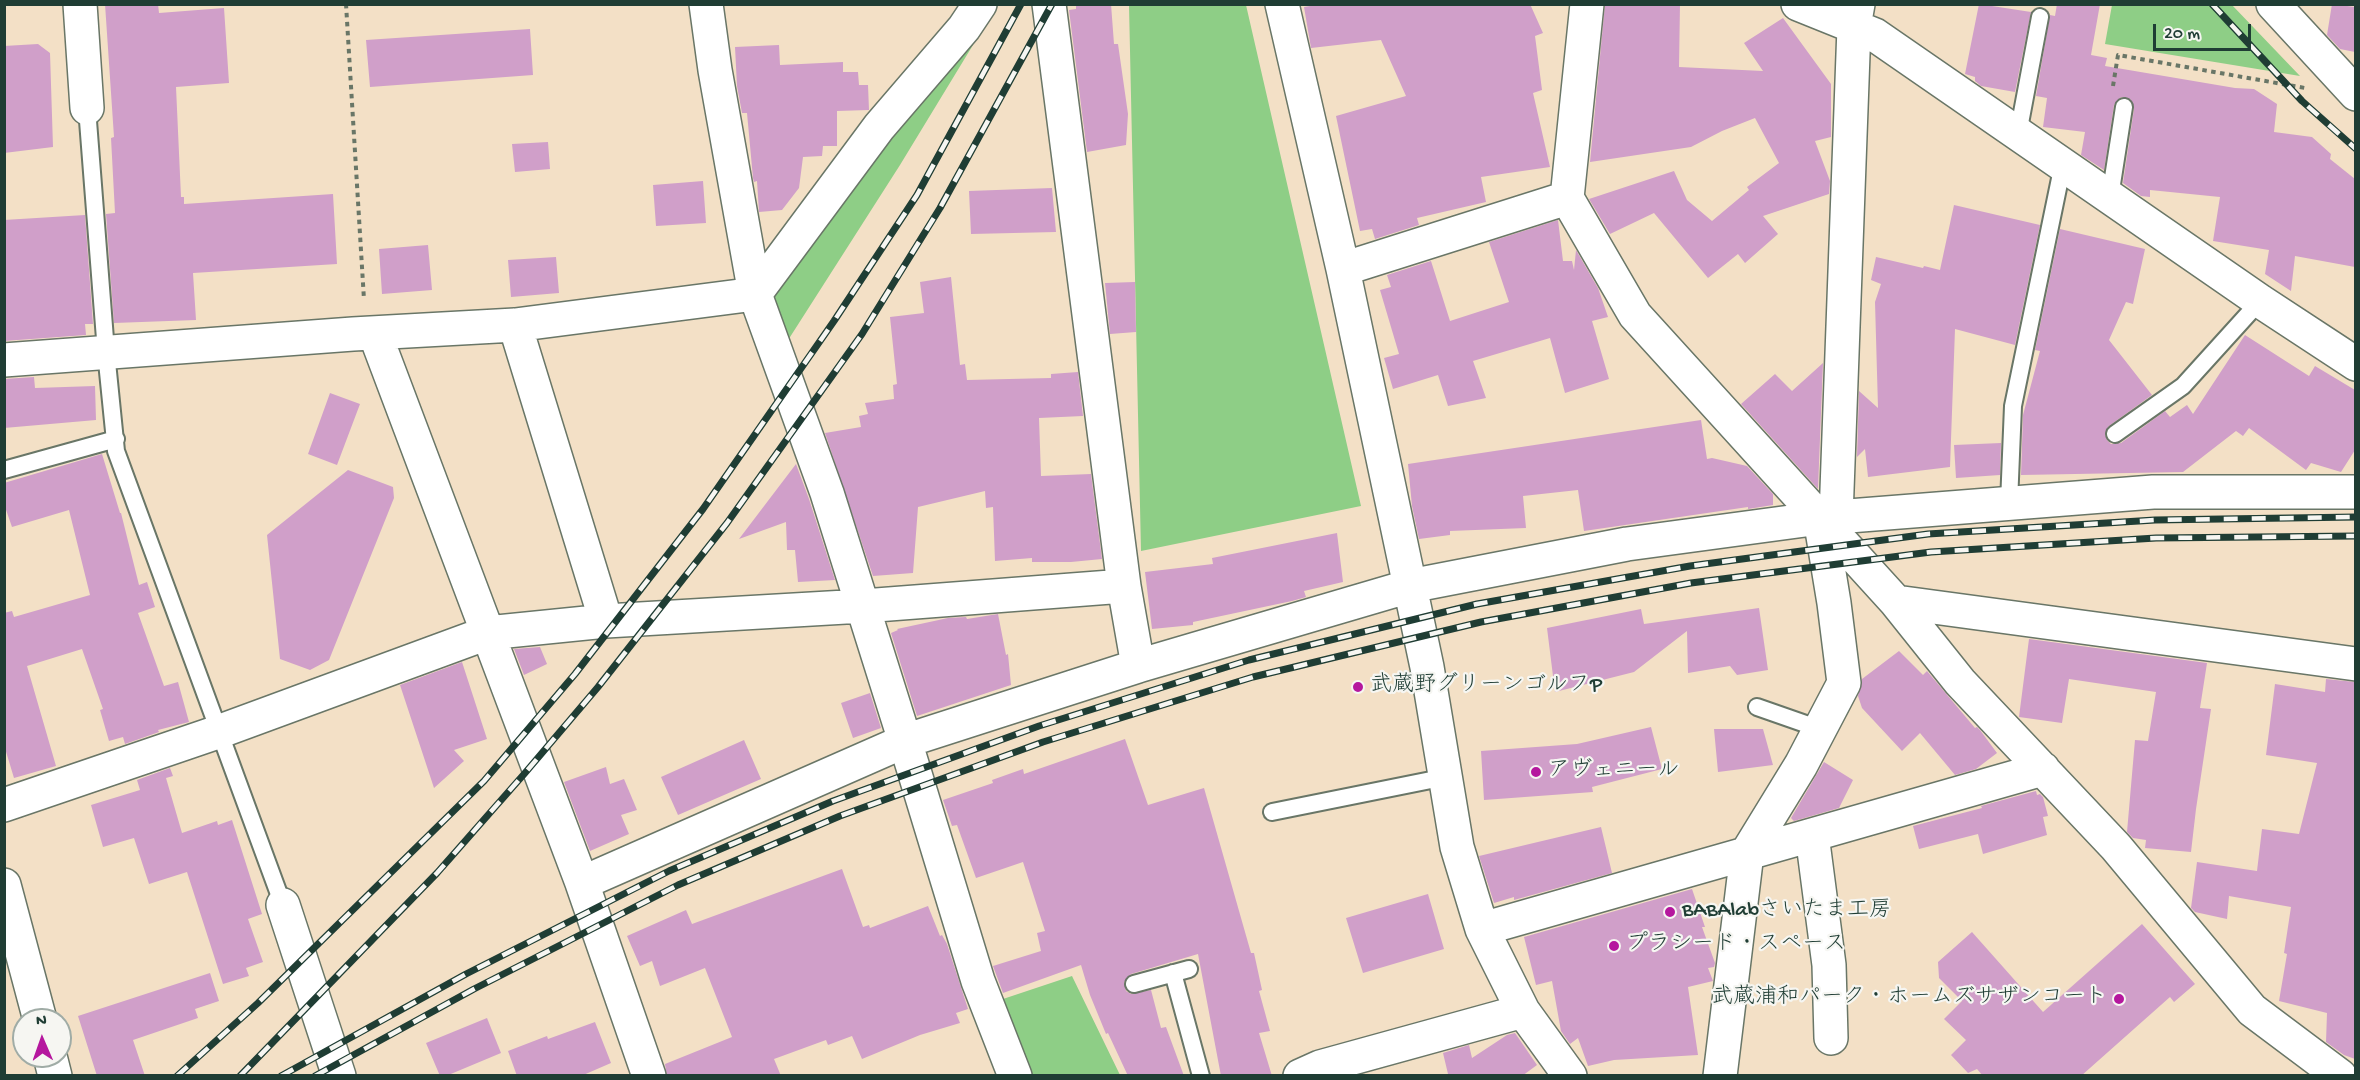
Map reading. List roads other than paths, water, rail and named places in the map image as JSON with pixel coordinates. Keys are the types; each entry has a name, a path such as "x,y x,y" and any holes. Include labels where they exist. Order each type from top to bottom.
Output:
{"street":[{"path":"80,4 87,108"},
{"path":"706,4 715,70 755,294 827,494 978,981 1015,1076"},
{"path":"4,360 342,335 515,325 755,294 879,127 964,28 980,4"},
{"path":"1049,4 1125,585 1138,666"},
{"path":"1282,4 1343,269 1437,716 1457,847 1482,929 1523,1011 1570,1076"},
{"path":"1587,4 1567,198 1635,315 1828,517 1960,682 2116,847 2252,1010 2340,1076"},
{"path":"1798,4 1856,16 1875,34 2018,134 2355,364"},
{"path":"2273,4 2355,94"},
{"path":"1720,1076 1747,853 1820,729 1844,683 1834,603 1828,517 1856,16"},
{"path":"1343,269 1567,198"},
{"path":"515,325 606,621"},
{"path":"375,334 582,883 643,1073"},
{"path":"582,883 905,741 1138,666 1410,586 1628,544 1828,517 2153,492 2355,492"},
{"path":"4,805 218,732 487,633 606,621 862,606 1125,585"},
{"path":"1896,602 2355,664"},
{"path":"1482,929 2043,769"},
{"path":"1812,835 1828,965 1831,1038"},
{"path":"4,885 37,1008"},
{"path":"283,905 339,1076"},
{"path":"1300,1076 1320,1067 1523,1011"}],"lane":[{"path":"2018,134 2040,17"},
{"path":"2110,197 2124,107"},
{"path":"87,108 116,451 283,905"},
{"path":"2009,503 2013,406 2063,164"},
{"path":"2115,434 2183,386 2260,301"},
{"path":"4,470 116,439"},
{"path":"1756,707 1820,729"},
{"path":"1272,813 1446,777"},
{"path":"1134,984 1181,971 1201,1076"}],"railway":[{"path":"177,1076 258,1003 484,781 575,674 703,509 834,321 917,195 1021,4"},
{"path":"240,1076 437,873 598,687 727,523 862,334 940,208 1052,4"},
{"path":"2212,4 2302,101 2356,149"},
{"path":"281,1076 466,974 669,871 833,801 1039,726 1249,660 1477,604 1690,566 1928,534 2155,520 2356,517"},
{"path":"315,1076 474,989 678,885 840,816 1043,742 1253,677 1481,622 1691,583 1931,552 2156,538 2356,536"}],"place":[{"name":"武蔵野グリーンゴルフP","path":"1358,687"},
{"name":"アヴェニール","path":"1536,772"},
{"name":"BABAlabさいたま工房","path":"1670,912"},
{"name":"プラシード・スペース","path":"1614,946"},
{"name":"武蔵浦和パーク・ホームズサザンコート","path":"2119,999"}]}
